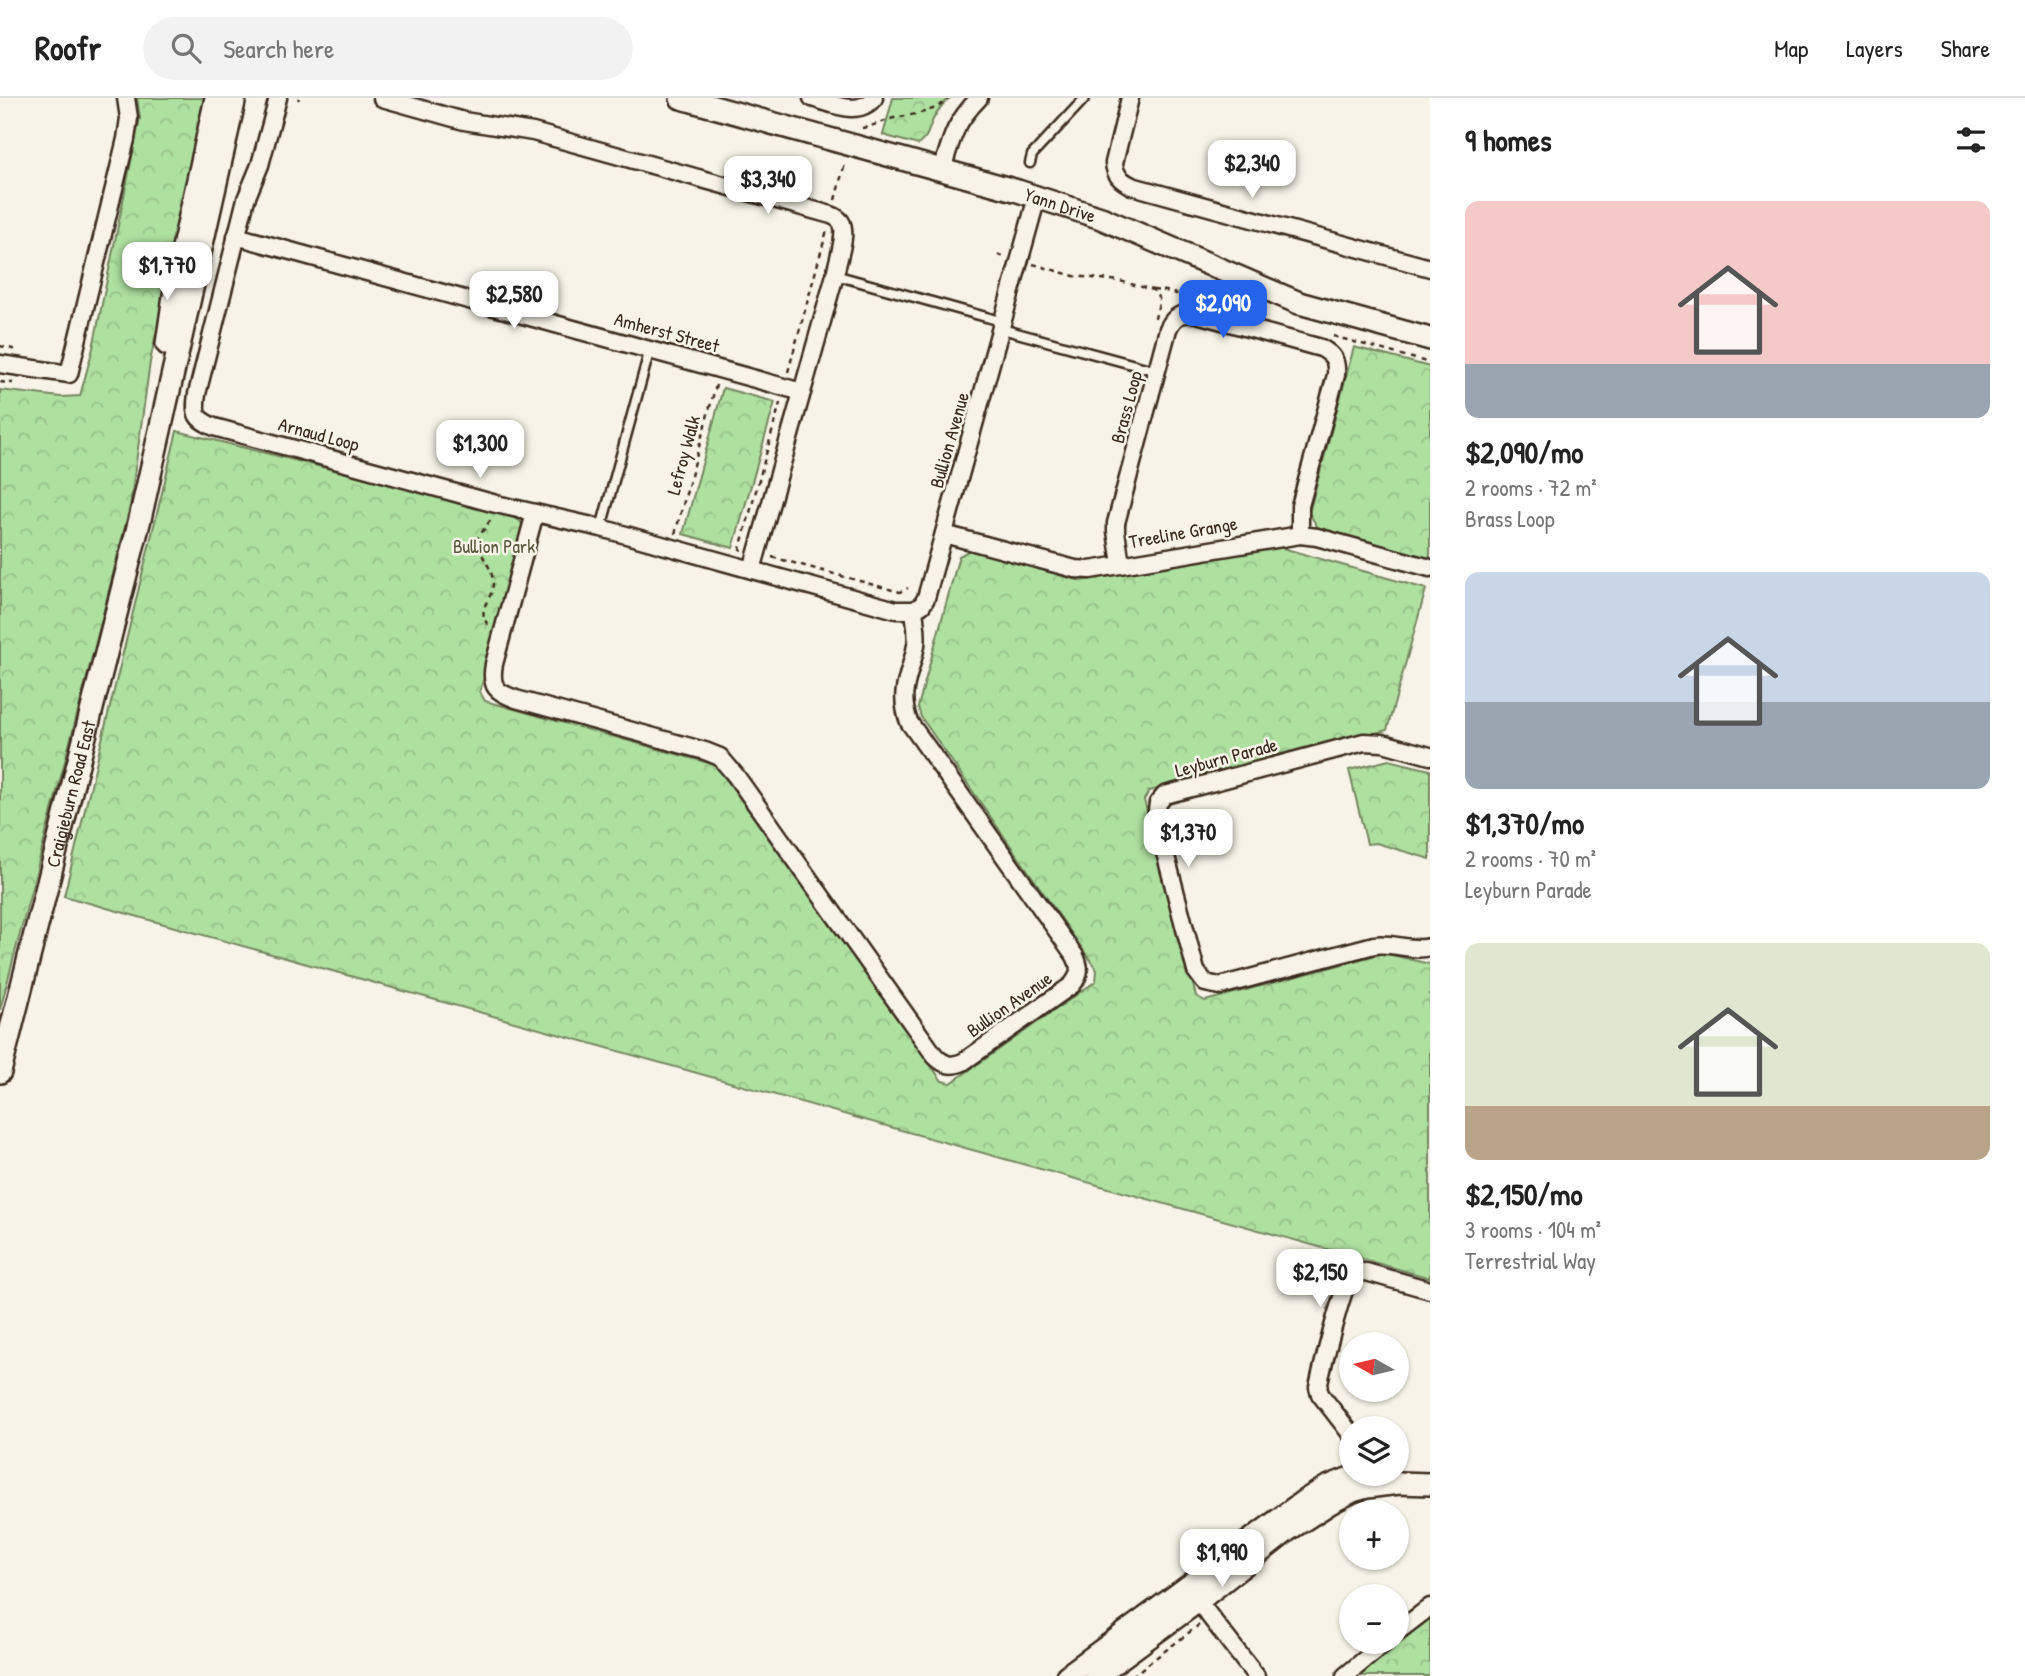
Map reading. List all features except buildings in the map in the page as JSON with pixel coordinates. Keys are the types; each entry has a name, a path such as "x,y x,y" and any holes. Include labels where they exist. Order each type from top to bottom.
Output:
{"main road":[{"name":"Craigieburn Road East","path":"141,516 177,275 216,98"},
{"name":"Craigieburn Road East","path":"0,1072 141,516 235,98"},
{"name":"Yann Drive","path":"681,98 1037,197 1101,218 1299,303 1430,339"},
{"path":"1409,1470 1430,1471"},
{"path":"1409,1483 1430,1484"},
{"path":"1096,1676 1199,1602 1288,1531 1354,1486"},
{"path":"1068,1676 1199,1602"}],"street":[{"path":"0,364 69,374 126,139 126,98"},
{"name":"Arnaud Loop","path":"278,98 260,165 250,185 236,236 197,394 195,407 201,421 496,504 556,516 672,548 754,562 896,610 914,610"},
{"path":"382,98 464,121 533,132 831,215 841,222 843,230 835,275 754,562"},
{"path":"812,98 856,109 866,107 874,98"},
{"path":"942,170 956,127 979,98"},
{"path":"1130,98 1114,163 1115,172 1121,180 1132,186 1430,268"},
{"name":"Bullion Avenue","path":"535,513 493,674 496,689 503,694 720,757 935,1056 942,1062 955,1065 963,1062 1072,985 1080,972 1068,945 909,722 903,697 916,644 914,610 922,605 926,598 1037,197"},
{"name":"Amherst Street","path":"236,236 802,392"},
{"name":"Brass Loop","path":"1121,564 1116,523 1168,329 1172,320 1181,314 1197,314 1321,348 1331,353 1335,359 1336,375 1300,506 1300,535"},
{"name":"Treeline Grange","path":"944,534 1075,569 1090,570 1300,535 1317,537 1430,568"},
{"name":"Leyburn Parade","path":"1430,756 1383,743 1364,742 1165,795 1158,803 1156,818 1196,971 1205,983 1220,986 1374,945 1389,944 1420,950 1430,947"},
{"path":"1339,1419 1320,1394 1318,1387 1350,1277 1357,1272 1366,1272 1430,1290"},
{"path":"1199,1602 1256,1676"},
{"path":"1409,1623 1430,1607"},
{"path":"1345,1676 1372,1654"}],"lane":[{"path":"1030,163 1031,155 1085,98"},
{"path":"835,275 1157,371"},
{"path":"601,528 650,349"}],"path":[{"path":"1020,261 1074,276 1120,281 1153,290 1160,300 1154,321"},
{"name":"Lefroy Walk","path":"672,548 721,369"},
{"path":"0,382 13,383"},
{"path":"496,504 491,521 477,539 479,551 491,568 493,584 492,592 483,608 485,623 504,630"},
{"path":"740,549 754,562 900,592 908,588"},
{"path":"1132,1676 1199,1602"}],"green space":[{"path":"137,98 205,98 150,362 130,506 0,1010 0,390 61,397 80,396 93,348 140,118"},
{"path":"893,98 949,98 936,113 927,135 918,145 883,135"},
{"path":"1354,347 1430,367 1430,560 1320,531 1309,513"},
{"path":"723,388 775,402 733,548 683,534"},
{"name":"Bullion Park","path":"177,431 479,506 513,516 521,522 524,532 480,692 485,701 716,765 942,1081 951,1083 1096,981 1097,970 921,717 918,707 959,556 970,550 1081,581 1279,547 1426,589 1387,730 1149,791 1144,800 1196,996 1205,1001 1384,953 1430,964 1430,1278 64,896"},
{"path":"1389,760 1430,770 1430,859 1376,843 1367,844 1349,770"},
{"path":"1430,1607 1430,1676 1345,1676 1372,1654 1409,1654 1409,1624"}]}
